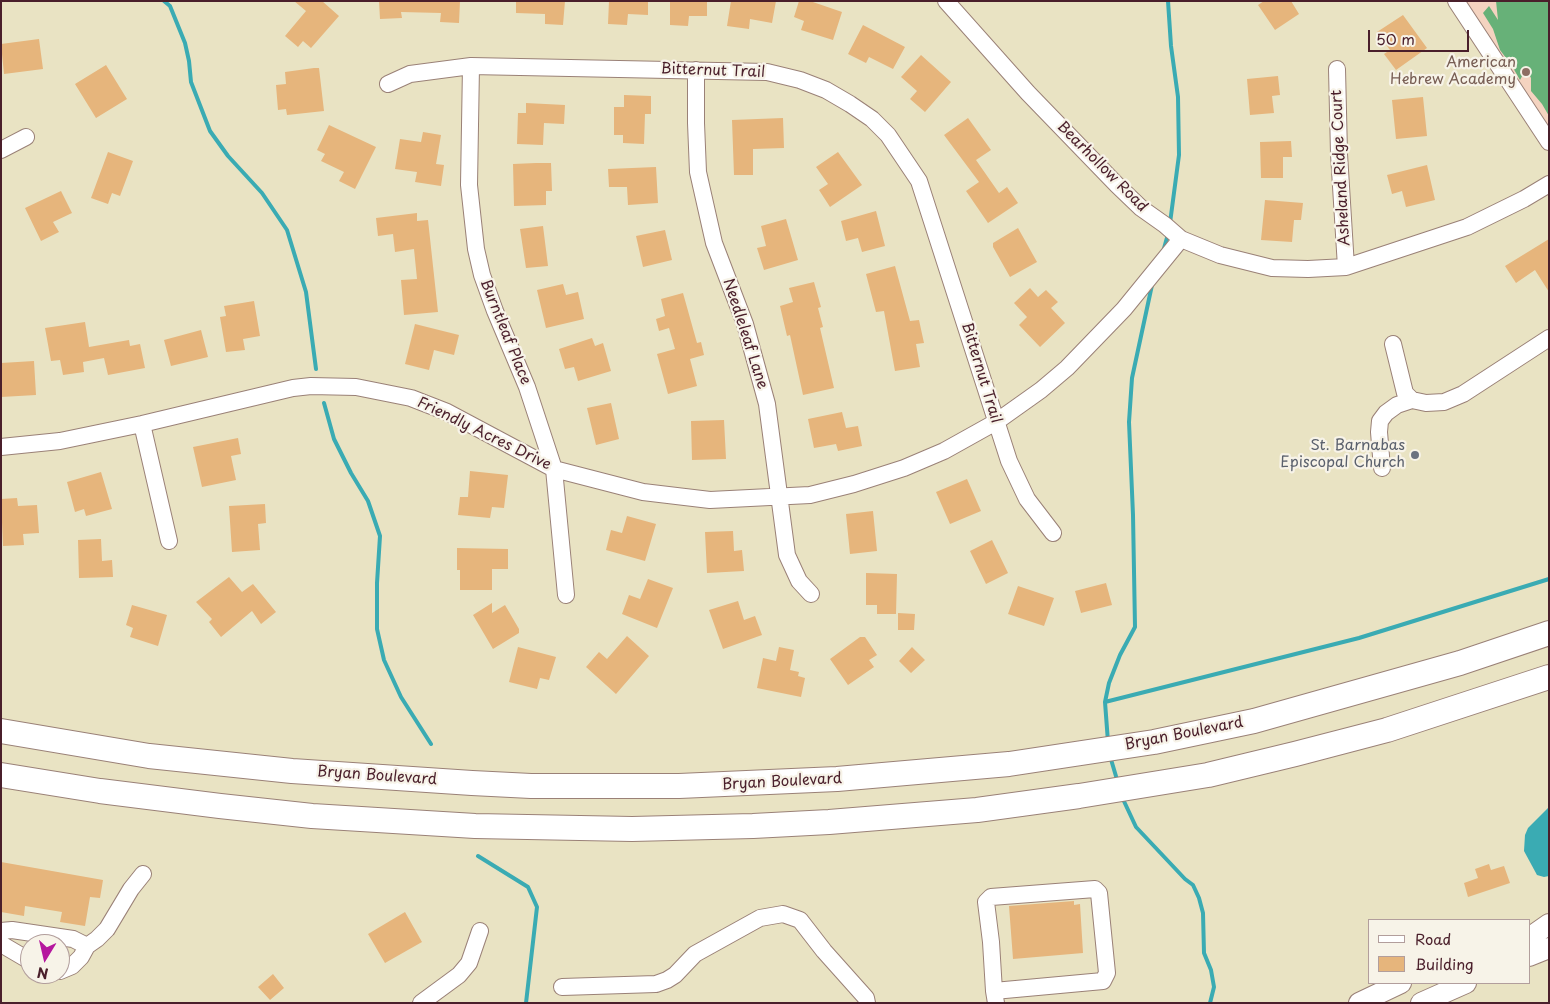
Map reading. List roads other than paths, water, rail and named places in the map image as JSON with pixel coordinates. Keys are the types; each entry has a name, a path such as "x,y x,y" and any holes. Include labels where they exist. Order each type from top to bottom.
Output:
{"highway":[{"name":"Bryan Boulevard","path":"1,731 149,756 292,771 530,786 679,786 837,780 1009,764 1154,742 1254,721 1460,663 1549,633"},
{"path":"1,775 100,791 312,816 475,826 632,829 829,822 977,810 1087,795 1208,774 1387,730 1549,678"}],"main road":[{"path":"1530,926 1549,918"},
{"path":"1530,938 1549,924"},
{"path":"1530,956 1549,948"},
{"path":"1359,1003 1399,984"},
{"path":"1421,1003 1464,984"}],"street":[{"name":"Bearhollow Road","path":"946,1 1028,93 1141,208 1165,225 1180,239 1220,256 1272,268 1308,269 1346,266 1466,227 1524,199 1549,184"},
{"path":"1456,1 1549,142"},
{"name":"Bitternut Trail","path":"388,84 410,74 471,66 767,72 800,80 826,90 850,104 872,119 888,135 919,181 1009,461 1027,499 1053,533"},
{"name":"Burntleaf Place","path":"471,66 469,185 476,249 482,275 527,387 554,469 566,595"},
{"name":"Asheland Ridge Court","path":"1337,69 1339,154 1346,266"},
{"name":"Needleleaf Lane","path":"696,70 698,172 714,243 745,324 767,404 788,555 799,581 811,594"},
{"path":"1,150 26,137"},
{"name":"Friendly Acres Drive","path":"1,447 60,441 142,424 292,388 318,386 356,387 410,398 447,412 554,469 643,492 710,500 810,495 854,484 904,468 944,451 996,422 1041,390 1067,368 1124,309 1180,239"},
{"path":"1382,468 1379,432 1380,421 1386,413 1397,405 1412,400 1426,403 1444,402 1463,394 1549,338"},
{"path":"1393,344 1405,393 1412,400"},
{"path":"142,424 169,541"},
{"path":"70,967 81,957 87,946 108,929 131,889 143,874"},
{"path":"1095,889 1099,893 1106,974 1103,981 995,997 986,902 991,897 1095,889"},
{"path":"562,987 656,984 676,975 695,954 760,918 783,914 800,920 824,951 866,998 867,1003"},
{"path":"1,931 12,930 74,939 87,946"},
{"path":"421,1003 459,975 469,963 480,931"},
{"path":"1,944 20,955"}],"water":[{"path":"1549,807 1549,876 1544,877 1537,875 1524,851 1525,835 1528,828"}],"waterway":[{"path":"164,1 170,6 185,43 191,82 210,131 228,156 262,193 287,230 306,292 316,369"},
{"path":"1168,1 1171,46 1178,97 1179,155 1170,223"},
{"path":"1163,252 1168,234"},
{"path":"1108,742 1105,702 1109,683 1120,655 1135,627 1129,422 1132,378 1152,285"},
{"path":"324,403 334,439 368,501 380,536 377,629 384,660 401,697 431,744"},
{"path":"1105,702 1359,638 1549,579"},
{"path":"1110,756 1118,783"},
{"path":"1122,797 1136,827 1185,879 1193,885 1199,898 1203,913 1204,953 1211,970 1214,987 1210,1003"},
{"path":"478,856 528,887 537,907 526,1003"}],"place":[{"name":"American Hebrew Academy","path":"1526,72"},
{"name":"St. Barnabas Episcopal Church","path":"1415,455"}]}
